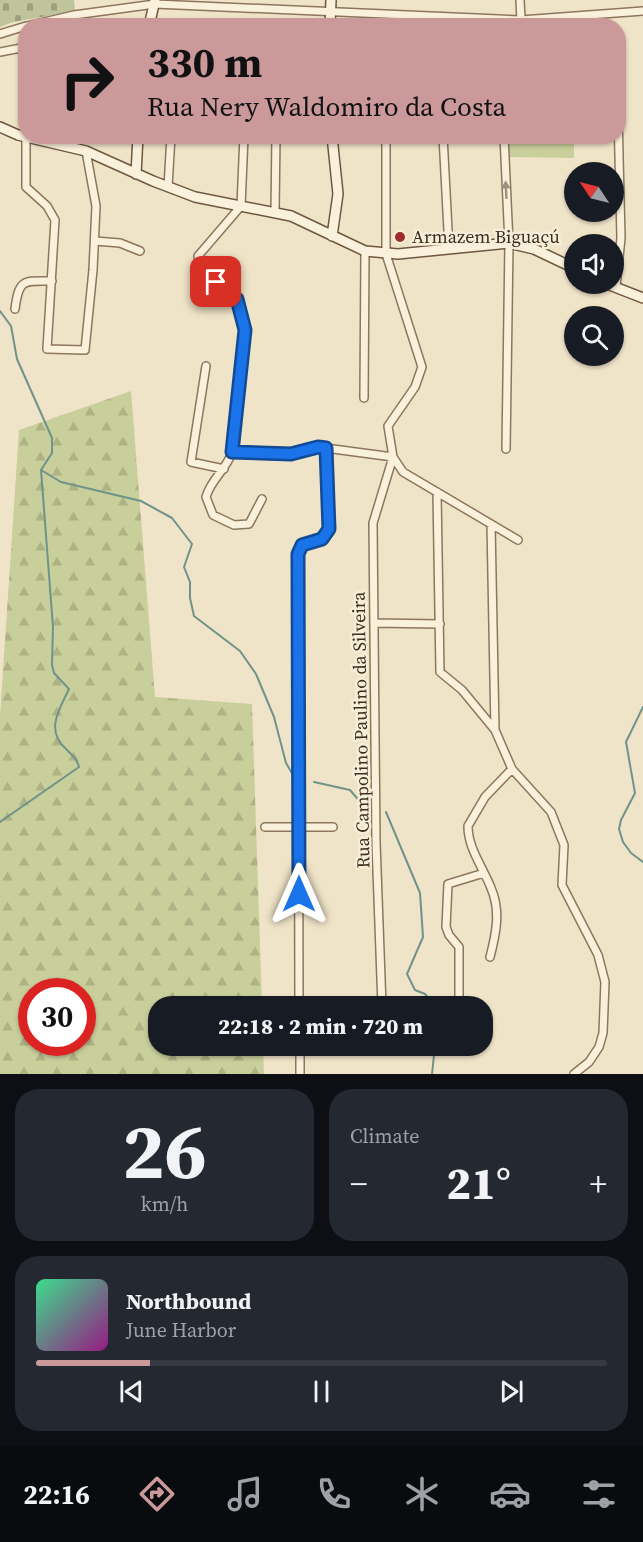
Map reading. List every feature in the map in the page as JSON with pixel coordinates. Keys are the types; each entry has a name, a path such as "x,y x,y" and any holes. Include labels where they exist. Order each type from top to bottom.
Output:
{"main road":[{"path":"331,0 331,18"},
{"path":"151,18 155,2"},
{"path":"0,128 18,135"},
{"path":"54,144 86,151 195,197 275,212 312,225 365,251 386,254 509,243 534,249 564,263"},
{"path":"136,174 138,144"},
{"path":"332,236 338,194 333,144"},
{"path":"624,290 643,298"}],"street":[{"path":"520,0 521,18"},
{"path":"61,18 155,2 479,18"},
{"path":"548,18 643,11"},
{"path":"0,34 18,28"},
{"path":"0,52 18,49"},
{"path":"26,144 26,187 47,206 55,220 56,229 47,349 85,350 95,241 95,197 86,151"},
{"path":"168,187 171,144"},
{"path":"244,144 241,206 232,220 200,252 198,261 204,274 233,294 242,311 245,346 232,452 224,469 207,493 207,505 213,515 234,525 245,526 257,512 262,499"},
{"path":"275,212 276,144"},
{"path":"386,144 386,254 422,367 415,387 388,426 393,457 403,472 518,540"},
{"path":"443,144 449,249"},
{"path":"504,144 509,243 506,449"},
{"path":"619,144 621,234"},
{"path":"95,241 120,243 140,251"},
{"path":"364,398 365,251"},
{"path":"15,309 17,289 26,281 52,281"},
{"path":"206,366 190,462 224,469"},
{"path":"232,452 291,454 318,447 393,457"},
{"path":"300,996 298,554 302,545 322,539 329,529 326,448"},
{"name":"Rua Campolino Paulino da Silveira","path":"382,996 376,843 374,517 393,457"},
{"path":"437,492 440,672 462,690 495,730 512,769 555,818 564,845 562,885 598,956 604,973 602,1039 595,1054 574,1074"},
{"path":"491,524 495,730"},
{"path":"374,623 440,624"},
{"path":"490,957 496,932 497,908 473,848 468,826 485,797 512,769"},
{"path":"265,827 333,827"},
{"path":"459,996 459,947 446,927 448,884 484,873"},
{"path":"300,1056 300,1074"}],"green space":[{"path":"0,0 74,0 75,11 36,18 18,18 18,21 0,27"},
{"path":"509,144 574,144 574,158 509,157"},
{"path":"131,391 155,697 252,704 262,996 148,996 148,1056 263,1056 264,1074 0,1074 0,716 19,430"}],"waterway":[{"path":"0,311 11,326 17,359 52,438 52,453 41,470 53,627 52,665 54,673 69,689 58,712 55,727 60,742 74,757 79,767 0,822"},
{"path":"41,470 61,482 141,501 172,518 192,544 184,567 190,582 190,598 194,616 240,651 256,674 274,717 286,763 293,775"},
{"path":"643,707 626,742 635,793 621,820 619,829 623,842 631,853 643,862"},
{"path":"314,782 350,790 368,811"},
{"path":"386,812 420,893 423,937 407,974 415,990 427,996"},
{"path":"432,1074 434,1056"}],"place":[{"name":"Armazem Biguaçú","path":"400,237"}],"route":[{"path":"216,282 233,294 241,305 245,330 232,452 291,454 318,447 326,448 329,529 327,535 322,539 302,545 298,554 299,894"}]}
